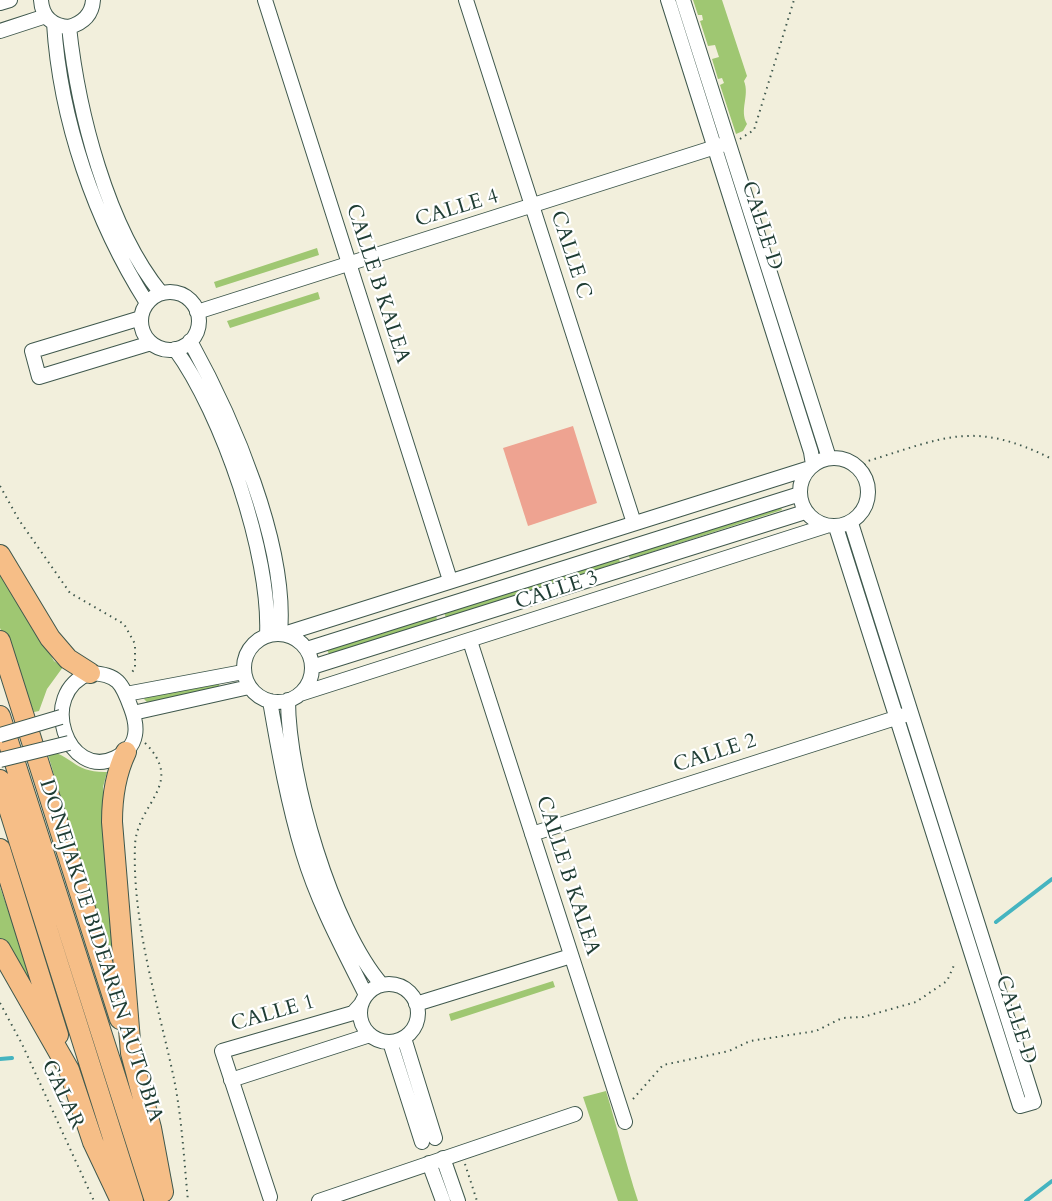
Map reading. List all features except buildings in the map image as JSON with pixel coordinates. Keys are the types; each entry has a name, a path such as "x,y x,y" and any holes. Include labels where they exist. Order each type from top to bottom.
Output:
{"highway":[{"path":"0,555 50,638 68,659 90,673"},
{"path":"0,641 131,1053 151,1128 164,1201"},
{"name":"DONEJAKUE BIDEAREN AUTOBIA","path":"0,716 155,1201"},
{"path":"131,744 115,784 112,814 131,1053"},
{"name":"DONEJAKUE BIDEAREN AUTOBIA","path":"0,780 133,1201"},
{"path":"0,849 93,1142 121,1201"},
{"path":"0,949 69,1070"}],"street":[{"path":"0,3 10,0"},
{"path":"41,0 50,20 71,125 85,171 110,235 147,303"},
{"path":"0,31 50,20 69,27 84,20 90,13 93,0"},
{"name":"CALLE B KALEA","path":"265,0 450,580"},
{"name":"CALLE C","path":"466,0 634,523"},
{"name":"CALLE D","path":"668,0 829,458"},
{"name":"CALLE D","path":"683,0 721,146 811,452 811,466"},
{"path":"69,27 75,76 99,166 131,244 148,277 161,293"},
{"name":"CALLE 4","path":"197,312 721,146"},
{"path":"170,292 187,297 197,312 198,327 190,341 175,349 158,347 151,343 141,327 141,318 147,303 161,293 170,292"},
{"path":"141,318 32,351 39,377 151,343"},
{"path":"190,341 223,406 252,478 273,556 282,614 277,634"},
{"path":"175,349 188,367 224,442 248,514 277,634"},
{"path":"829,458 846,460 860,469 869,488 865,508 851,522 831,526 811,518 806,512 800,494 804,476 811,466 829,458"},
{"name":"CALLE 3","path":"277,634 811,466"},
{"name":"CALLE 3","path":"307,649 800,494"},
{"name":"CALLE 3","path":"312,667 806,512"},
{"name":"CALLE D","path":"831,526 904,715 1034,1102 1020,1106 904,715 851,522"},
{"name":"CALLE 3","path":"294,697 831,526"},
{"path":"277,634 293,636 307,649 312,667 307,686 294,697 270,701 262,699 249,687 243,672 247,652 253,644 277,634"},
{"name":"CALLE B KALEA","path":"470,641 625,1122"},
{"path":"124,690 243,672"},
{"path":"90,673 111,677 124,690 133,713 131,744 110,760 92,762 78,754 69,743 61,717 62,701 67,689 76,678 90,673"},
{"path":"133,713 249,687"},
{"path":"294,697 288,724 298,784 316,851 356,945 369,970 382,985"},
{"path":"270,701 282,772 303,855 327,917 364,999 361,1020 370,1035"},
{"name":"CALLE 2","path":"532,834 904,715"},
{"path":"0,735 61,717"},
{"path":"0,760 69,743"},
{"path":"416,1004 571,956"},
{"path":"231,1080 370,1035 390,1042 404,1038 416,1023 416,1004 412,996 399,986 382,985 364,999"},
{"name":"CALLE 1","path":"270,1197 222,1051 353,1013 364,999"},
{"path":"390,1042 429,1140 404,1038"},
{"path":"319,1201 575,1114"},
{"path":"443,1158 458,1201"},
{"path":"429,1163 442,1201"}],"path":[{"path":"721,146 746,137 754,130 794,0"},
{"path":"860,469 868,461 955,435 986,434 1011,440 1052,459"},
{"path":"0,486 19,520 70,592 124,624 135,644 136,659 135,668 124,690"},
{"path":"131,744 151,750 160,763 162,774 162,786 137,827 135,847 146,951 181,1120 188,1201"},
{"path":"633,1099 663,1065 729,1051 750,1041 816,1031 842,1018 863,1017 916,1002 947,981 955,963"},
{"name":"GALAR","path":"0,1003 22,1044 94,1201"},
{"path":"463,1158 477,1201"}],"green space":[{"path":"693,0 722,0 747,76 744,81 746,92 744,113 747,124 743,131 736,134 720,85 724,83 722,78 718,79 712,59 719,57 715,45 708,46 700,21 703,20 702,15 698,15"},
{"path":"317,248 319,255 216,288 214,282"},
{"path":"318,292 320,299 230,328 227,321"},
{"path":"780,505 782,510 630,559 628,554"},
{"path":"853,549 898,690 895,691 850,550"},
{"path":"618,557 620,562 446,618 444,612"},
{"path":"0,569 54,661 63,667 47,689 39,711 34,712 0,628"},
{"path":"436,615 437,620 329,654 327,650"},
{"path":"219,684 220,689 147,702 144,699 146,696"},
{"path":"913,738 971,915 967,917 909,739"},
{"path":"47,751 62,756 87,770 107,772 103,787 117,989"},
{"path":"0,887 44,1013 0,941"},
{"path":"553,981 555,987 451,1021 449,1014"},
{"path":"606,1091 638,1201 618,1201 583,1097"}],"waterway":[{"path":"996,922 1052,879"},
{"path":"0,1059 12,1058"},
{"path":"1026,1201 1052,1181"}]}
